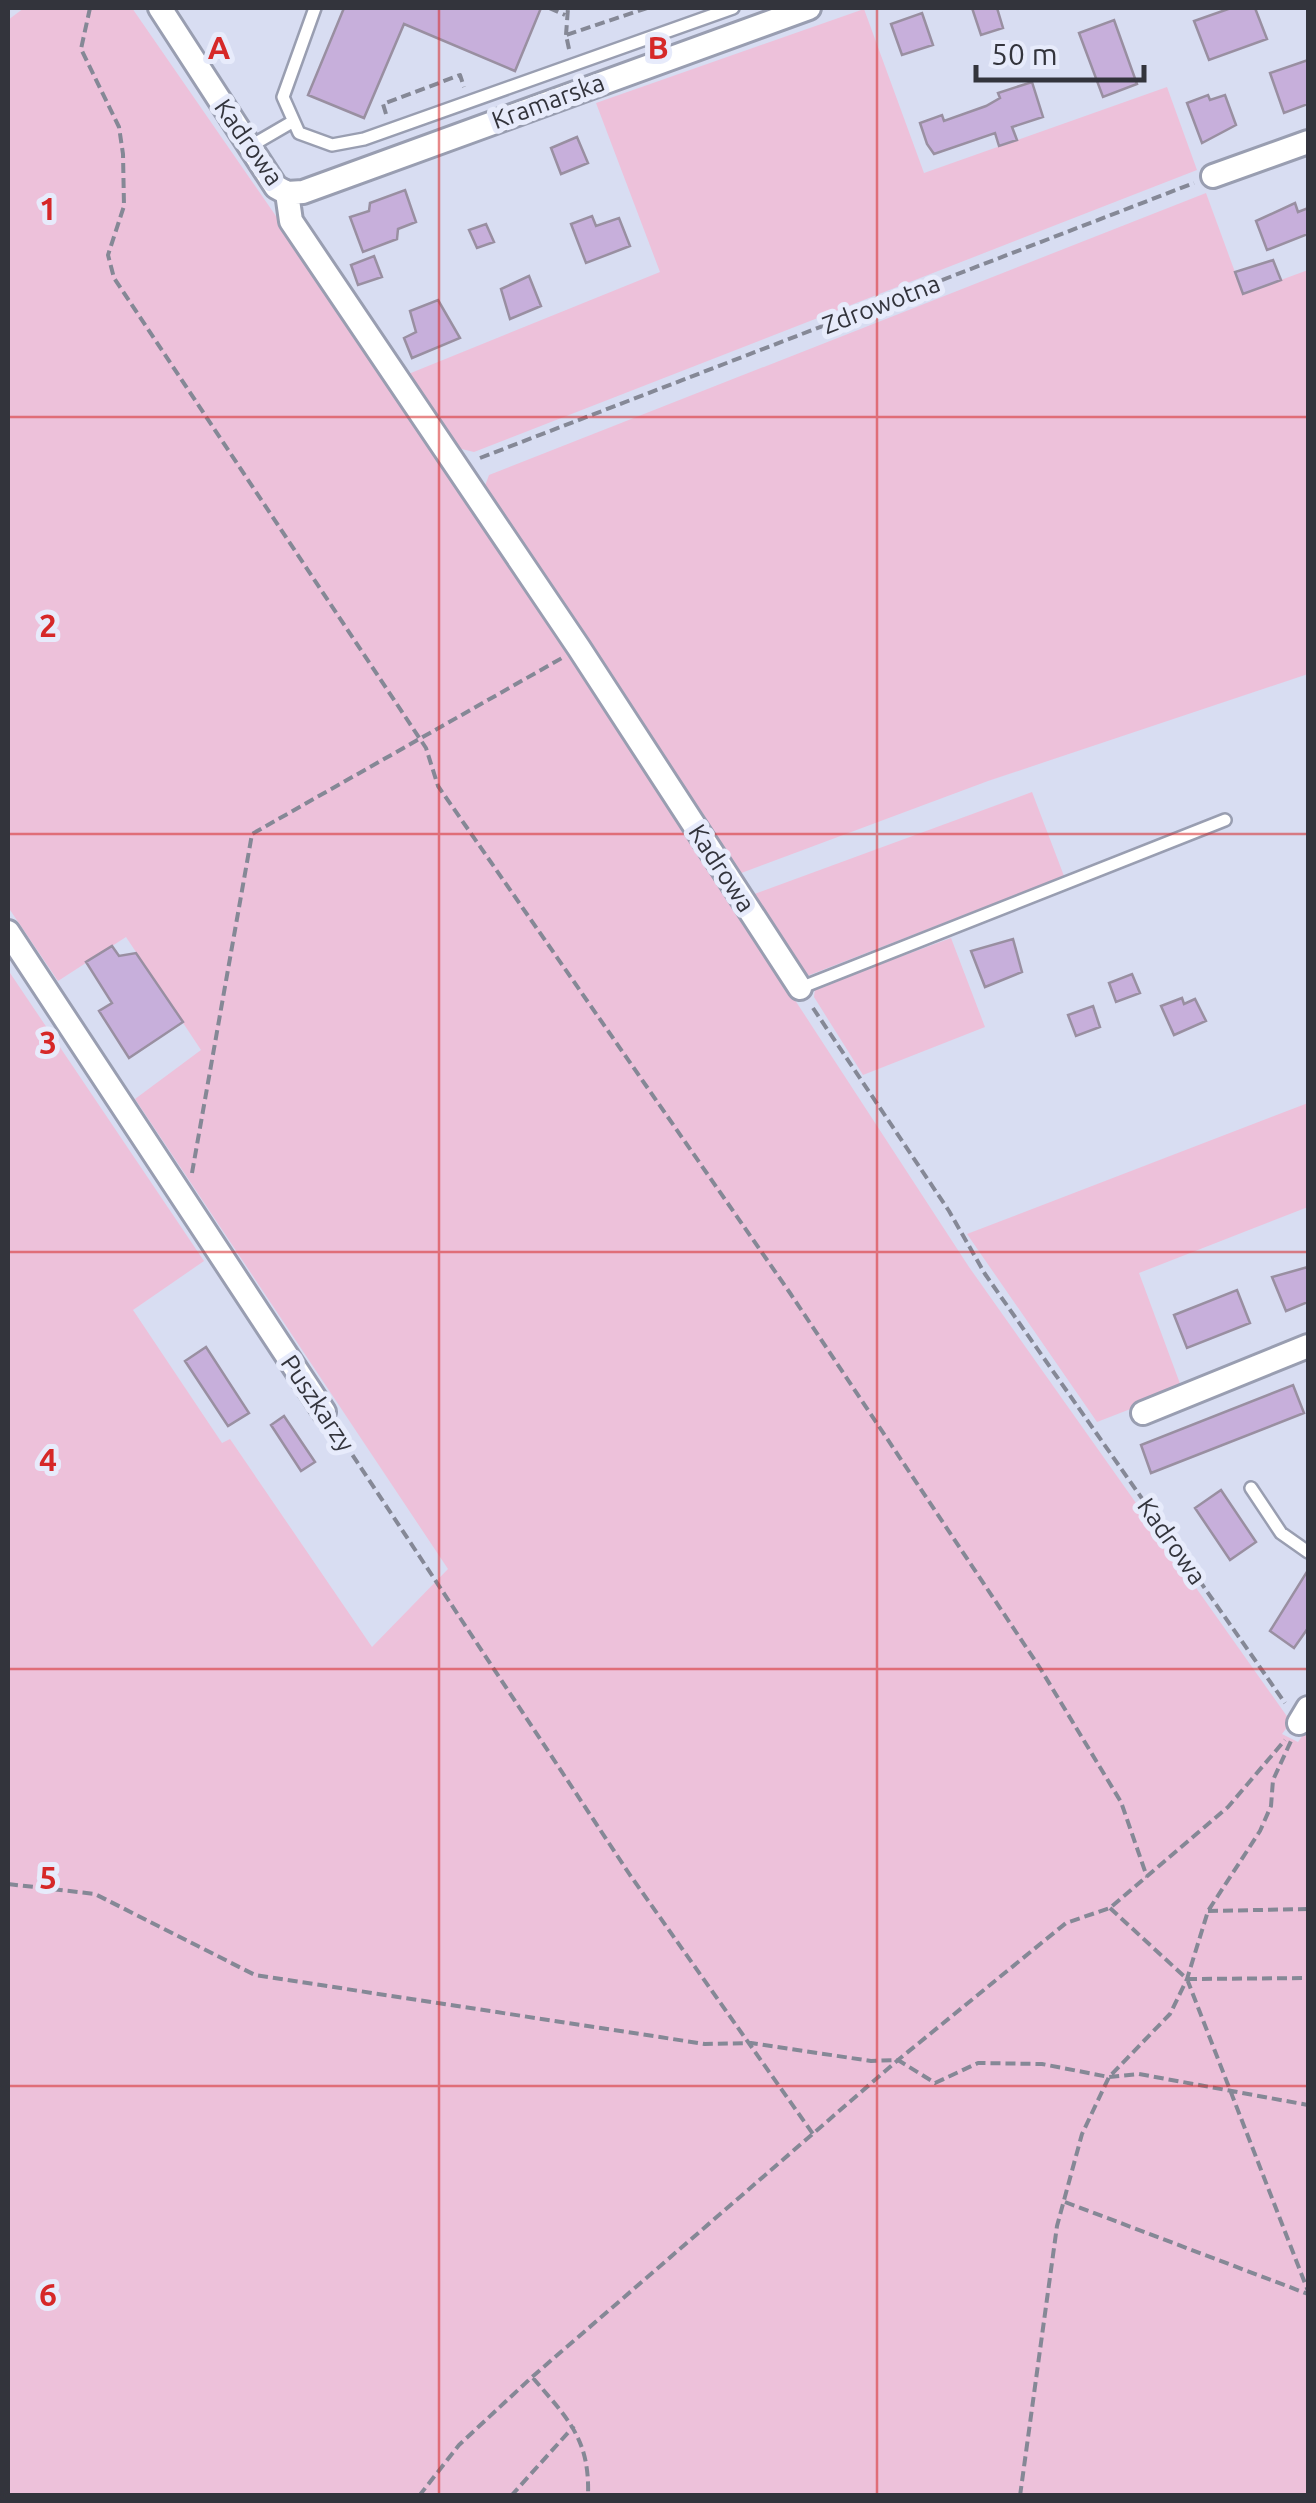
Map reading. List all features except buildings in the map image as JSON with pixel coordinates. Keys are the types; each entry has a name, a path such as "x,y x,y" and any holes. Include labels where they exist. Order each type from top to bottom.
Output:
{"street":[{"name":"Kadrowa","path":"160,8 276,187 287,193 290,220 580,648 800,988"},
{"name":"Kramarska","path":"287,193 303,192 810,8"},
{"path":"1213,176 1308,142"},
{"name":"Puszkarzy","path":"8,932 324,1412"},
{"path":"1143,1413 1308,1346"}],"lane":[{"path":"315,8 283,96 292,122 311,140 346,144 733,8"},
{"path":"249,147 292,122"},
{"path":"800,988 1225,820"},
{"path":"1252,1488 1281,1532 1308,1552"}],"path":[{"path":"90,8 81,48 119,128 123,154 124,206 108,255 114,278 421,740 438,786 790,1294 1040,1668 1121,1802 1147,1877"},
{"path":"549,8 565,15"},
{"path":"561,57 569,49 565,15 568,8"},
{"path":"566,35 647,8"},
{"path":"387,120 383,104 460,75 465,92 475,88"},
{"name":"Zdrowotna","path":"455,468 1213,176"},
{"path":"186,1205 252,834 580,648"},
{"name":"Kadrowa","path":"800,988 949,1211 985,1274 1304,1715"},
{"name":"Puszkarzy","path":"324,1412 630,1875 813,2134"},
{"path":"419,2496 460,2446 532,2377 898,2060 1066,1922 1110,1908 1228,1807 1304,1715"},
{"path":"1020,2496 1063,2201 1082,2134 1109,2078 1170,2014 1187,1979 1208,1911 1260,1831 1271,1806 1273,1780 1304,1715"},
{"path":"8,1884 95,1894 255,1975 705,2044 751,2043 872,2061 898,2060 935,2083 978,2062 1042,2064 1109,2078 1140,2074 1308,2105"},
{"path":"1110,1908 1187,1979 1308,2293"},
{"path":"1208,1911 1308,1909"},
{"path":"1187,1979 1308,1978"},
{"path":"1063,2201 1308,2293"},
{"path":"532,2377 574,2426 589,2463 588,2496"},
{"path":"511,2496 574,2426"}],"shaded area":[{"path":"24,8 132,8 278,219 284,216 969,1267 1291,1722 1282,1734 1298,1742 1308,1728 1308,2495 8,2495 8,970 204,1261 133,1310 222,1443 230,1439 372,1647 448,1569 135,1099 201,1050 126,937 58,981 8,907 8,20"},
{"path":"864,9 924,173 1167,87 1197,170 474,452 449,446 401,377 660,272 596,103"},
{"path":"1206,193 1243,294 1308,270 1308,674 988,781 736,875 482,494 489,475"},
{"path":"1032,792 1064,876 802,978 749,896"},
{"path":"951,938 985,1027 863,1075 814,997 815,988"},
{"path":"1308,1103 1308,1207 1139,1273 1182,1389 1097,1422 967,1234"}]}
